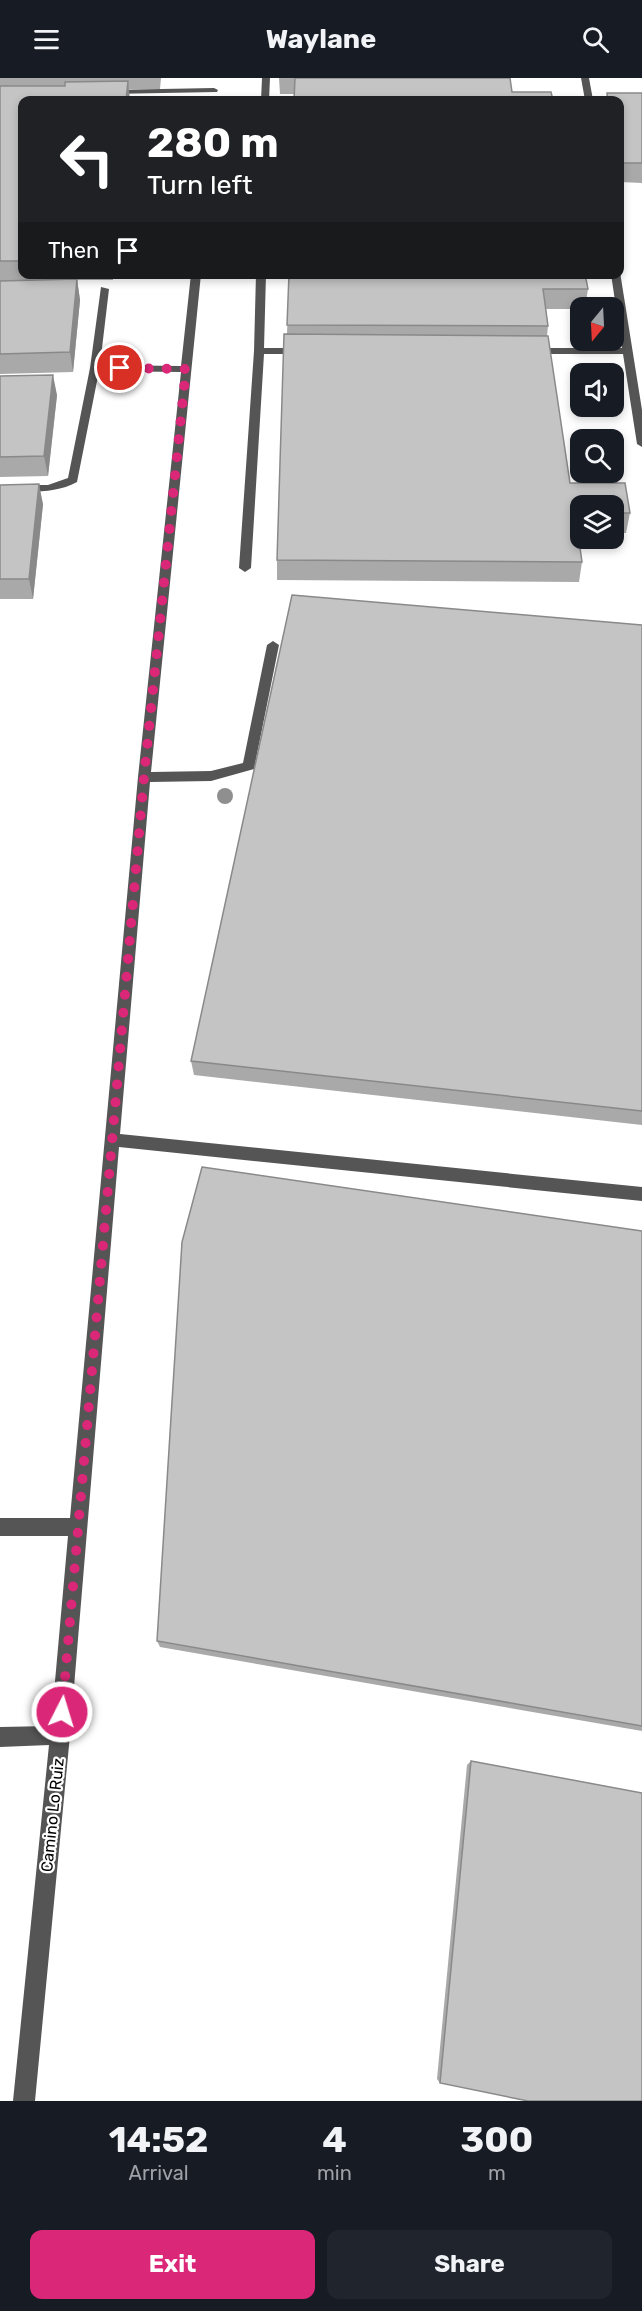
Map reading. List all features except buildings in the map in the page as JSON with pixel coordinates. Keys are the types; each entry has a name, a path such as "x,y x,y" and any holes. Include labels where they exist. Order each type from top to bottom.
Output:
{"street":[{"path":"213,96 216,78"},
{"path":"265,96 266,78"},
{"path":"585,78 588,96"},
{"path":"95,93 214,90"},
{"name":"Camino Lo Ruiz","path":"24,2101 79,1527 144,777 195,279"},
{"path":"244,568 259,351 261,279"},
{"path":"617,279 642,444"},
{"path":"0,488 54,487 66,485 73,480 95,368 104,290"},
{"path":"259,351 319,351"},
{"path":"521,351 628,351"},
{"path":"95,368 186,369"},
{"path":"144,777 225,774 249,766 273,645"},
{"path":"113,1140 642,1194"},
{"path":"0,1527 79,1527"},
{"path":"0,1737 60,1735"}],"route":[{"path":"62,1712 144,777 186,369 120,368"}]}
